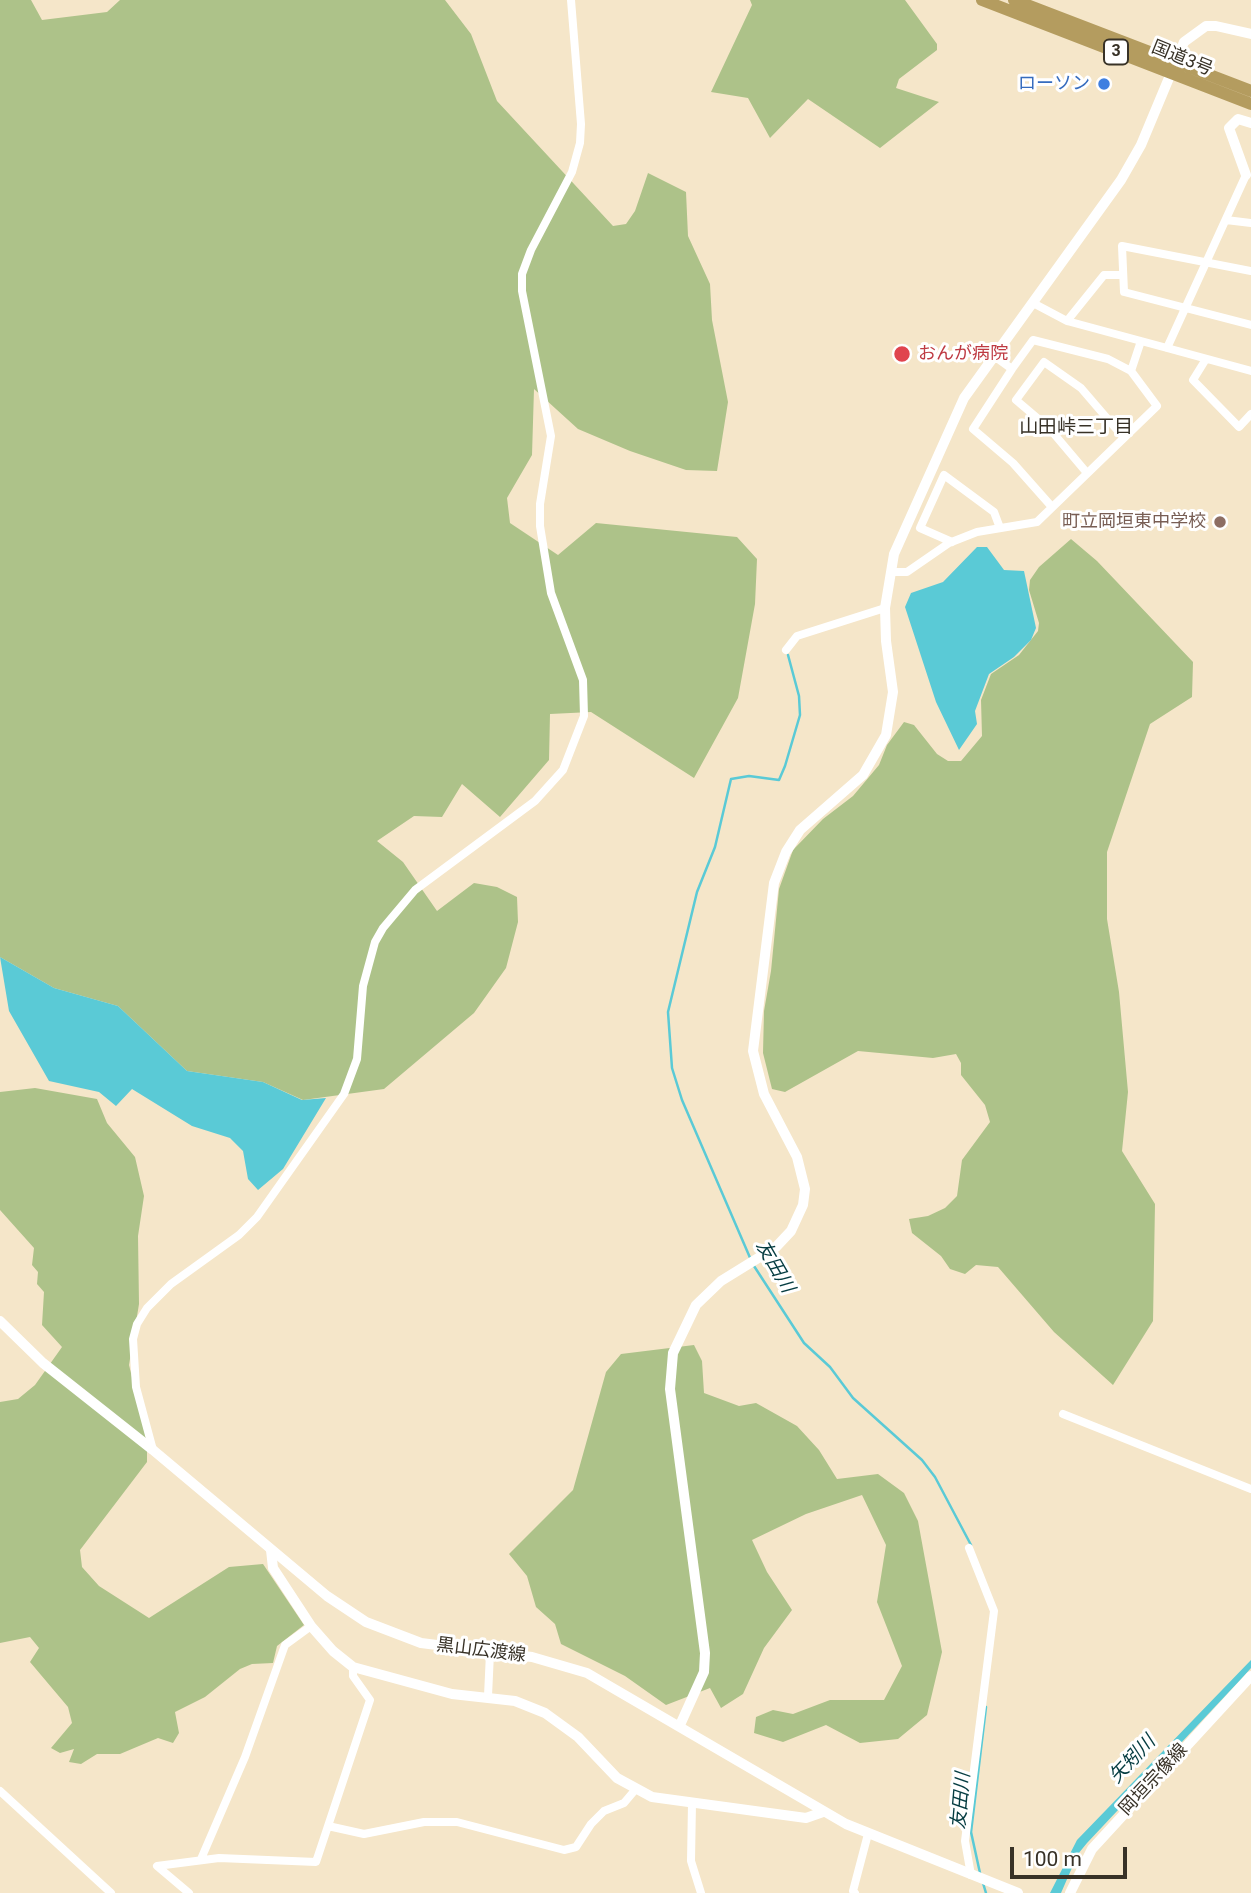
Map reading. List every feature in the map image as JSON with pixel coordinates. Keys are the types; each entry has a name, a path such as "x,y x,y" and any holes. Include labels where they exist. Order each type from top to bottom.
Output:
{"highway":[{"name":"国道3号","path":"982,0 1173,68 1251,91"},
{"name":"国道3号","path":"1014,0 1251,104"}],"main road":[{"name":"黒山広渡線","path":"1,1323 43,1363 153,1450 327,1596 383,1630 421,1643 548,1660 605,1681 823,1812 868,1834 1018,1893"},
{"name":"岡垣宗像線","path":"1070,1893 1092,1849 1251,1676"}],"street":[{"path":"153,1450 136,1387 133,1339 137,1324 146,1308 171,1284 239,1235 257,1217 344,1094 357,1059 363,986 375,942 383,928 415,890 535,801 564,770 584,716 583,680 551,593 540,526 540,504 551,436 522,291 523,274 531,250 572,172 580,143 581,124 571,0"},
{"path":"680,1725 704,1672 705,1653 670,1389 673,1353 696,1305 721,1281 776,1247 791,1231 803,1205 805,1189 797,1157 764,1094 755,1066 755,1017 774,883 786,852 800,830 863,775 886,735 893,692 885,608 891,572 909,516 964,398 1121,180 1141,145 1189,36 1206,26 1251,34"},
{"path":"1167,348 1246,175 1229,128 1238,119 1251,123"},
{"path":"1226,220 1251,223"},
{"path":"1251,271 1122,246 1124,292 1251,325"},
{"path":"1067,321 1104,275 1123,275"},
{"path":"1033,303 1067,321 1251,371"},
{"path":"891,572 906,572 952,542 977,532 1037,522 1157,406 1131,371 1108,359 1033,340 973,429 1013,463 1052,507"},
{"path":"1131,371 1141,341"},
{"path":"994,356 1012,369"},
{"path":"1206,359 1193,380 1239,427 1251,414"},
{"path":"1087,473 1049,428 1016,401 1044,362 1081,388 1124,438"},
{"path":"952,542 920,528 944,475 994,512 1000,528"},
{"path":"786,650 797,636 885,608"},
{"path":"1063,1414 1251,1489"},
{"path":"969,1548 994,1611 965,1840 971,1875"},
{"path":"271,1549 273,1569 311,1626 333,1651 353,1667 452,1694 488,1696 525,1705 560,1723 579,1737 605,1769 635,1790 666,1801 806,1818 823,1812"},
{"path":"201,1859 244,1757 285,1645 311,1626"},
{"path":"488,1696 490,1653"},
{"path":"189,1893 158,1866 201,1859 316,1862 370,1700 353,1676 353,1667"},
{"path":"328,1826 365,1834 424,1822 457,1822 564,1850 576,1847 590,1825 604,1811 624,1803 635,1790"},
{"path":"0,1791 111,1893"},
{"path":"692,1803 691,1861 701,1893"},
{"path":"855,1893 853,1891 868,1834"}],"green space":[{"path":"0,0 31,0 42,20 107,12 120,0 445,0 471,34 497,101 613,226 626,224 635,211 648,173 686,192 688,236 710,284 712,320 728,402 717,471 686,470 630,451 578,429 534,389 532,455 507,498 510,523 558,555 596,523 737,537 757,559 755,604 738,698 694,778 591,712 550,714 549,760 500,817 462,784 442,817 414,816 377,841 403,862 437,911 474,883 497,887 517,897 518,922 506,968 474,1013 384,1089 303,1100 263,1082 187,1071 118,1006 54,988 0,957"},
{"path":"750,0 905,0 937,44 937,50 899,79 896,88 939,102 880,148 808,99 770,138 748,98 711,92 752,5"},
{"path":"1071,539 1097,561 1193,662 1192,697 1150,724 1107,852 1107,919 1119,992 1128,1092 1122,1151 1155,1204 1153,1321 1113,1385 1054,1332 998,1267 976,1265 965,1274 950,1269 941,1256 912,1233 909,1219 928,1216 945,1208 957,1196 962,1160 990,1122 985,1105 961,1075 961,1063 956,1054 933,1058 858,1051 785,1092 772,1089 763,1053 764,1011 779,889 793,850 823,819 853,796 879,765 887,745 904,722 914,725 937,754 948,761 961,761 982,736 981,700 991,674 1019,655 1038,631 1039,623 1029,590 1030,580 1039,567"},
{"path":"35,1088 97,1099 107,1123 135,1157 144,1196 138,1236 139,1304 129,1365 147,1438 147,1462 80,1550 82,1567 99,1586 149,1618 229,1567 263,1564 304,1625 277,1646 273,1663 252,1664 240,1669 205,1697 175,1712 179,1733 173,1743 158,1738 120,1754 97,1754 81,1764 69,1762 74,1749 60,1753 51,1748 72,1723 68,1707 30,1662 39,1648 30,1637 0,1643 0,1402 18,1399 35,1385 62,1347 42,1325 44,1292 37,1284 38,1272 32,1265 34,1248 0,1210 0,1092"},
{"path":"694,1345 702,1361 704,1393 739,1406 756,1403 797,1426 819,1450 837,1479 878,1474 904,1493 918,1521 942,1652 927,1715 898,1739 860,1743 826,1725 783,1742 754,1733 756,1717 773,1710 793,1714 830,1700 884,1700 902,1666 877,1602 886,1545 862,1495 806,1514 752,1540 767,1572 792,1610 764,1648 743,1694 721,1708 710,1688 666,1705 625,1676 561,1644 555,1624 536,1607 527,1576 509,1554 573,1490 606,1372 621,1354"}],"water":[{"path":"977,547 987,547 1004,570 1024,571 1036,628 1031,640 1014,657 989,674 975,711 977,724 959,750 936,702 905,607 911,593 943,582"},
{"path":"0,957 54,988 118,1006 187,1071 263,1082 302,1100 326,1098 283,1169 258,1190 248,1179 243,1151 230,1138 192,1126 132,1089 116,1106 99,1092 49,1081 9,1011"},
{"path":"1251,1660 1251,1668 1243,1677 1078,1854 1061,1893 1050,1893 1077,1840"}],"waterway":[{"name":"友田川","path":"751,1260 682,1100 672,1068 668,1012 697,892 715,847 731,779 749,776 779,780 785,766 800,715 799,696 788,655"},
{"name":"友田川","path":"754,1266 804,1343 830,1367 853,1398 922,1460 935,1477 971,1545"},
{"name":"友田川","path":"980,1873 971,1832 986,1707"},
{"name":"友田川","path":"983,1883 986,1893"}],"place":[{"name":"ローソン","path":"1104,84"},
{"name":"おんが病院","path":"902,354"},
{"name":"町立岡垣東中学校","path":"1220,522"}],"district":[{"name":"山田峠三丁目","path":"1076,428"}],"water label":[{"name":"矢矧川","path":"1133,1760"}]}
